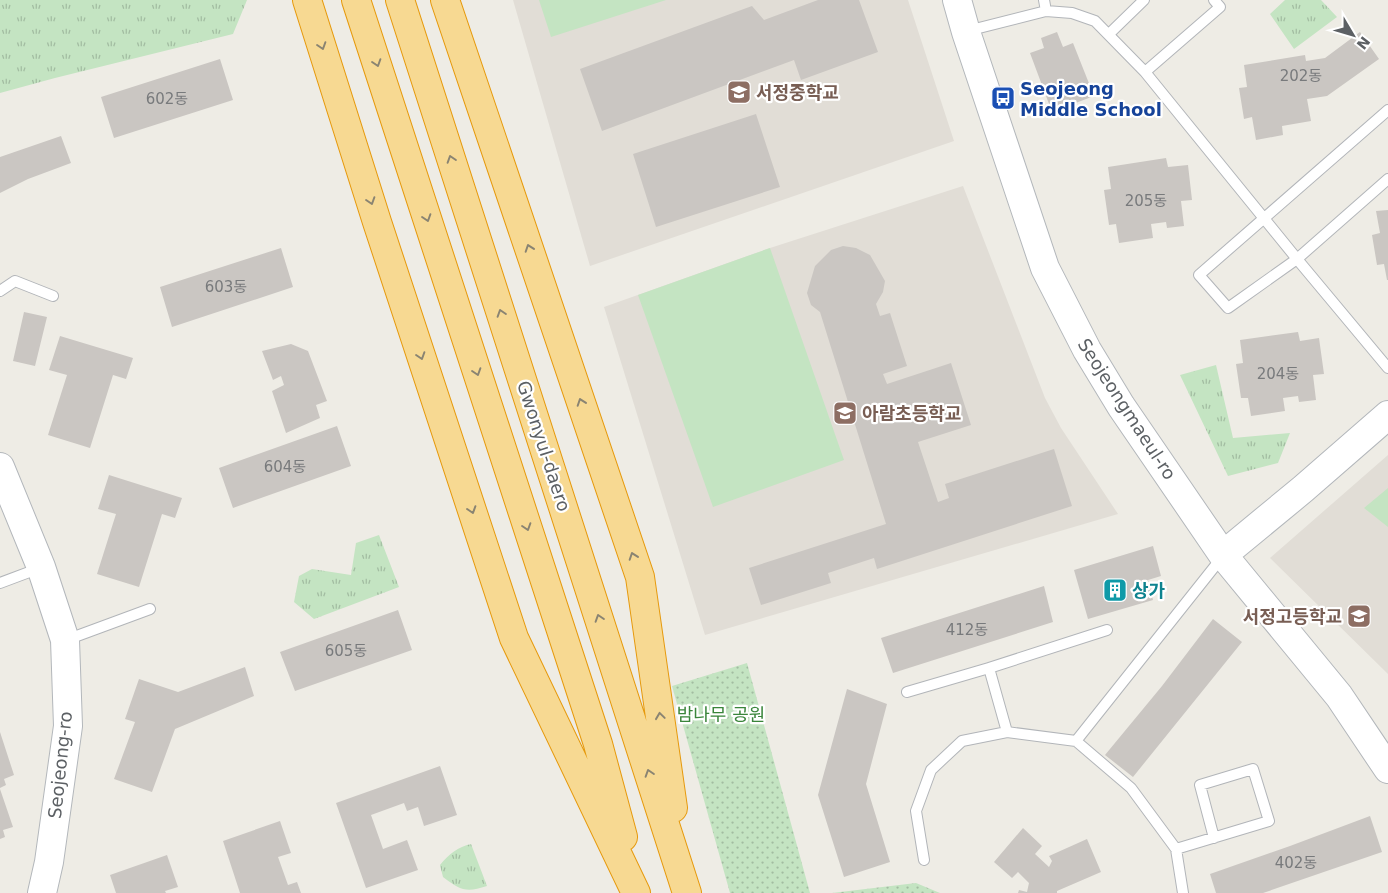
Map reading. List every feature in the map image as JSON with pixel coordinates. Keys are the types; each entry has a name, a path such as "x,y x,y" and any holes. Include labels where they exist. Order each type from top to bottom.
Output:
{"highway":[{"path":"307,0 380,232 514,638 637,893"},
{"path":"356,0 598,744 637,893"},
{"name":"Gwonyul-daero","path":"400,0 686,889"},
{"path":"445,0 640,577 686,889"}],"main road":[{"name":"Seojeongmaeul-ro","path":"957,0 1045,268 1087,350 1121,406 1223,555 1339,696 1388,769"},
{"path":"1223,555 1388,415"},
{"name":"Seojeong-ro","path":"0,468 40,567 65,640 68,726 49,862 42,893"}],"lane":[{"path":"1044,0 1046,11"},
{"path":"1109,34 1144,0"},
{"path":"1145,72 1220,7 1214,0"},
{"path":"966,32 1046,11 1072,13 1095,20 1145,72 1388,368"},
{"path":"1388,110 1199,275 1228,308 1297,259 1388,179"},
{"path":"0,291 16,281 53,296"},
{"path":"1076,741 1223,555"},
{"path":"0,583 40,567"},
{"path":"65,640 150,609"},
{"path":"907,692 1107,630"},
{"path":"989,668 1007,732"},
{"path":"924,860 916,811 931,770 962,741 1007,732 1076,741 1131,788 1176,849 1183,893"},
{"path":"1176,849 1214,838 1269,821 1253,769 1200,785 1214,838"}],"shaded area":[{"name":"서정중학교","path":"513,0 908,0 954,141 590,266"},
{"name":"아람초등학교","path":"963,186 1045,398 1061,428 1118,514 705,635 604,307 770,248"},
{"name":"서정고등학교","path":"1388,455 1388,674 1270,558"}],"green space":[{"path":"0,0 247,0 233,34 0,93"},
{"path":"539,0 666,0 551,37"},
{"path":"1285,0 1321,0 1337,17 1294,49 1270,14"},
{"path":"770,248 844,460 713,507 638,295"},
{"path":"1216,365 1233,438 1290,433 1278,463 1228,476 1180,375"},
{"path":"1388,488 1388,527 1364,508"},
{"path":"379,535 399,587 314,619 294,602 299,576 312,569 351,575 356,543"},
{"name":"밤나무 공원","path":"747,663 810,893 730,893 672,686"},
{"path":"471,844 487,886 468,890 454,885 443,877 440,865 454,852"},
{"path":"916,883 940,893 832,893"}],"building":[{"path":"818,0 859,0 878,52 801,80 794,60 602,131 580,69 752,6 764,20"},
{"path":"1057,32 1063,47 1073,43 1094,96 1052,112 1030,53 1044,48 1041,38"},
{"path":"1360,32 1379,59 1327,96 1307,99 1311,121 1282,126 1283,135 1256,140 1252,117 1244,119 1239,88 1247,87 1244,65 1305,55 1306,61 1325,58"},
{"path":"220,59 233,100 114,138 101,97"},
{"path":"756,114 780,187 656,227 633,154"},
{"path":"61,136 71,163 28,179 0,193 0,157"},
{"path":"1166,158 1168,167 1188,165 1192,200 1181,201 1184,226 1167,228 1166,222 1151,224 1153,238 1119,243 1116,224 1109,225 1104,190 1111,189 1108,167"},
{"path":"1388,210 1387,280 1384,264 1377,265 1372,235 1380,233 1376,211"},
{"path":"843,246 856,248 870,255 885,281 883,292 876,304 880,316 890,313 907,366 883,374 887,384 951,363 971,425 918,442 938,502 949,498 945,484 1054,449 1072,506 877,569 874,558 828,573 831,583 761,605 749,568 886,524 820,312 811,305 807,293 815,266 831,250"},
{"path":"281,248 293,287 172,327 160,287"},
{"path":"24,312 47,317 35,366 13,361"},
{"path":"1298,332 1300,341 1319,338 1324,374 1313,375 1316,400 1299,402 1298,396 1283,398 1285,411 1251,416 1248,398 1241,398 1236,364 1243,363 1240,340"},
{"path":"60,336 133,358 126,379 113,375 90,448 48,435 67,375 49,370"},
{"path":"291,344 308,351 327,401 316,405 320,418 286,433 272,391 284,385 281,376 273,380 262,351"},
{"path":"337,426 351,466 233,508 219,468"},
{"path":"109,475 182,498 175,518 162,514 139,587 97,574 116,514 98,509"},
{"name":"상가","path":"1153,546 1161,576 1148,580 1153,600 1088,619 1074,570"},
{"path":"1044,586 1053,622 893,673 881,638"},
{"path":"398,610 412,650 295,691 280,652"},
{"path":"1213,619 1242,642 1133,777 1105,755 1162,686"},
{"path":"245,667 254,696 175,729 152,792 114,779 135,722 125,719 139,679 178,692"},
{"path":"847,689 887,704 866,784 890,862 844,877 818,795"},
{"path":"0,732 14,775 4,779 6,785 0,788"},
{"path":"440,766 457,815 424,826 418,807 407,811 404,803 371,815 383,849 407,840 418,870 366,888 336,803"},
{"path":"0,789 13,827 3,830 5,837 0,839"},
{"path":"1370,816 1382,852 1263,893 1216,893 1210,874"},
{"path":"280,821 291,853 278,857 288,885 297,882 301,893 240,893 223,841"},
{"path":"1023,828 1042,846 1035,854 1049,867 1052,861 1049,856 1087,839 1101,872 1057,891 1057,893 1018,893 1019,890 1027,892 1029,883 1018,872 1012,878 994,862"},
{"path":"167,855 178,887 165,891 166,893 116,893 110,875"}],"place":[{"name":"서정중학교","path":"739,92"},
{"name":"Seojeong Middle School","path":"1003,98"},
{"name":"아람초등학교","path":"845,413"},
{"name":"상가","path":"1115,590"},
{"name":"서정고등학교","path":"1359,616"}]}
